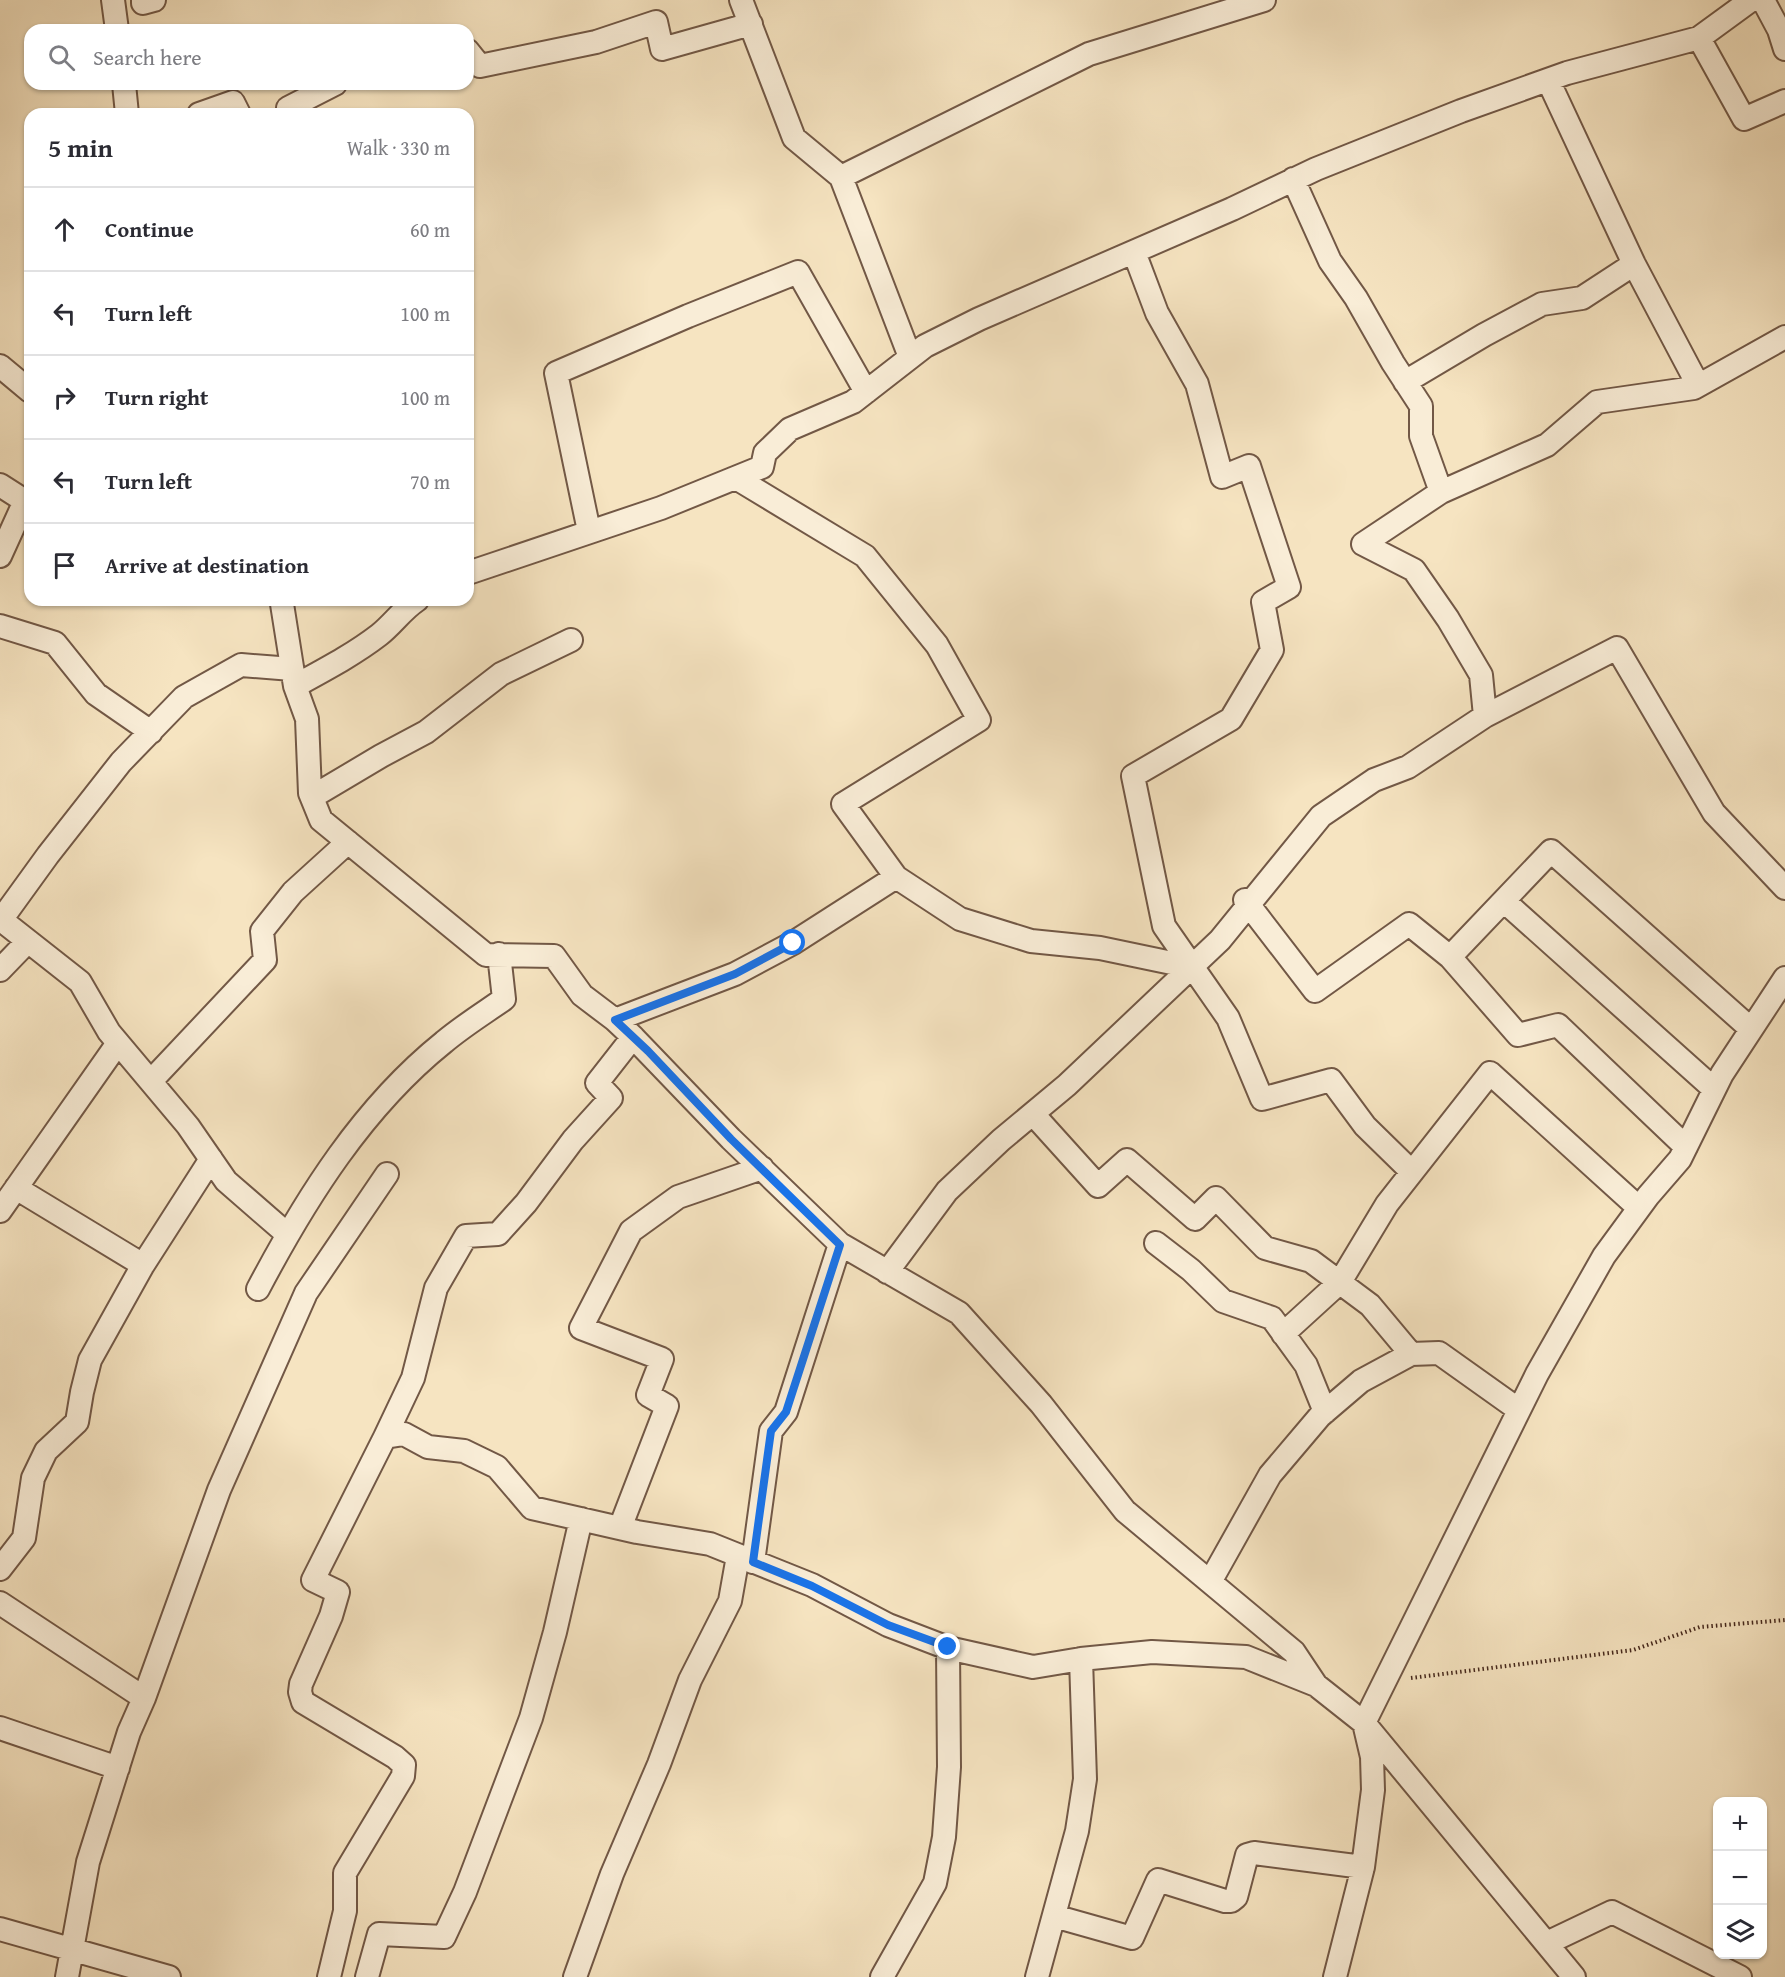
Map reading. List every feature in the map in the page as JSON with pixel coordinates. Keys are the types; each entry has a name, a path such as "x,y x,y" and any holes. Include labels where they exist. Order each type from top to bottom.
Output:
{"street":[{"path":"113,0 116,24"},
{"path":"143,0 143,3 154,0"},
{"path":"741,0 794,138 841,177 910,357"},
{"path":"841,177 1089,54 1264,0"},
{"path":"474,571 661,508 762,467 765,453 790,429 853,402 925,345 979,319 1134,252 1293,179 1451,115 1548,80 1699,38 1751,0"},
{"path":"1763,0 1779,30 1785,49"},
{"path":"474,58 480,66 596,42 656,22 662,49 751,24"},
{"path":"1699,38 1744,118 1785,101"},
{"path":"1548,80 1634,264 1698,386"},
{"path":"125,90 126,108"},
{"path":"288,108 323,90"},
{"path":"216,108 233,102 236,108"},
{"path":"1293,179 1330,261 1356,298 1420,406 1421,436 1441,492"},
{"path":"1134,252 1157,313 1197,384 1222,477 1249,466 1289,587 1263,602 1272,650 1231,719 1133,776 1164,926 1228,1018 1262,1099 1331,1080 1365,1126 1412,1172"},
{"path":"1405,382 1542,304 1582,298 1634,264"},
{"path":"589,531 556,373 798,272 866,392"},
{"path":"1485,716 1481,675 1448,619 1414,570 1363,544 1441,492 1547,445 1597,402 1694,388 1785,337"},
{"path":"0,366 24,386"},
{"path":"736,478 865,556 937,645 979,720 843,804 896,877 960,919 1021,938 1100,948 1191,967"},
{"path":"0,484 24,500"},
{"path":"0,556 24,503"},
{"path":"282,606 294,678 307,719 310,793 321,820 486,955 554,956 582,995 633,1036 840,1245 959,1313 1041,1404 1125,1511 1294,1652 1316,1685"},
{"path":"287,1234 226,1181 188,1126 109,1032 80,982 1,920 48,855 122,762 184,696 241,665 294,678 346,659 381,633 408,606"},
{"path":"0,626 55,643 96,694 150,732"},
{"path":"312,797 426,732 501,674 572,640"},
{"path":"887,1272 947,1191 1001,1140 1067,1085 1220,940 1247,902 1321,816 1374,780 1408,767 1485,716 1617,648 1714,813 1785,888"},
{"path":"151,1081 265,960 262,931 293,892 348,842"},
{"path":"1450,957 1551,851 1751,1029"},
{"path":"615,1020 735,974 793,943 896,877"},
{"path":"1504,901 1714,1089"},
{"path":"1247,902 1315,990 1409,924 1450,957 1518,1035 1558,1025 1686,1147"},
{"path":"0,970 28,941"},
{"path":"258,1289 287,1234 340,1153 389,1093 444,1042 504,999 499,954"},
{"path":"1335,1977 1363,1867 1373,1790 1372,1757 1364,1723 1519,1410 1604,1256 1639,1208 1680,1159 1722,1074 1785,978"},
{"path":"329,1977 345,1911 345,1873 403,1776 404,1765 395,1757 303,1702 300,1692 301,1684 331,1616 338,1592 313,1580 386,1437 413,1378 436,1288 466,1236 498,1234 526,1203 573,1140 611,1098 597,1083 633,1036"},
{"path":"0,1211 118,1043"},
{"path":"1283,1334 1340,1282 1388,1204 1490,1073 1639,1208"},
{"path":"1033,1114 1098,1186 1127,1160 1195,1219 1216,1198 1264,1248 1311,1261 1370,1305 1411,1354"},
{"path":"0,1569 24,1538 33,1478 46,1451 77,1422 90,1360 143,1265 211,1159"},
{"path":"620,1528 667,1407 648,1395 662,1359 581,1328 632,1231 678,1197 762,1168"},
{"path":"67,1977 88,1862 129,1732 144,1698 219,1490 306,1293 387,1174"},
{"path":"16,1188 143,1265"},
{"path":"1156,1243 1191,1270 1223,1301 1272,1318 1306,1365 1325,1412"},
{"path":"581,1974 612,1874 659,1764 690,1680 730,1601 746,1559 771,1431 786,1412 840,1245"},
{"path":"1210,1582 1270,1475 1325,1412 1361,1382 1411,1354 1439,1353 1519,1410"},
{"path":"386,1437 404,1434 429,1447 464,1451 497,1467 532,1508 620,1528 710,1544 812,1586 888,1625 948,1647 1033,1667 1081,1659 1152,1652 1246,1657 1316,1685 1364,1723 1574,1977"},
{"path":"367,1977 378,1934 444,1937 465,1892 531,1718 555,1632 581,1519"},
{"path":"0,1603 144,1698"},
{"path":"882,1977 935,1883 944,1837 949,1767 948,1647"},
{"path":"1037,1977 1077,1831 1085,1779 1081,1659"},
{"path":"0,1728 118,1768"},
{"path":"1054,1916 1132,1938 1158,1880 1231,1901 1236,1897 1248,1855 1254,1853 1363,1867"},
{"path":"1547,1943 1612,1912 1740,1977"},
{"path":"0,1929 169,1977"}],"path":[{"path":"1384,1681 1633,1650 1700,1627 1785,1620"}],"route":[{"path":"793,943 735,974 615,1020 648,1051 731,1139 840,1245 786,1412 771,1431 753,1562 812,1586 888,1625 948,1647"}]}
